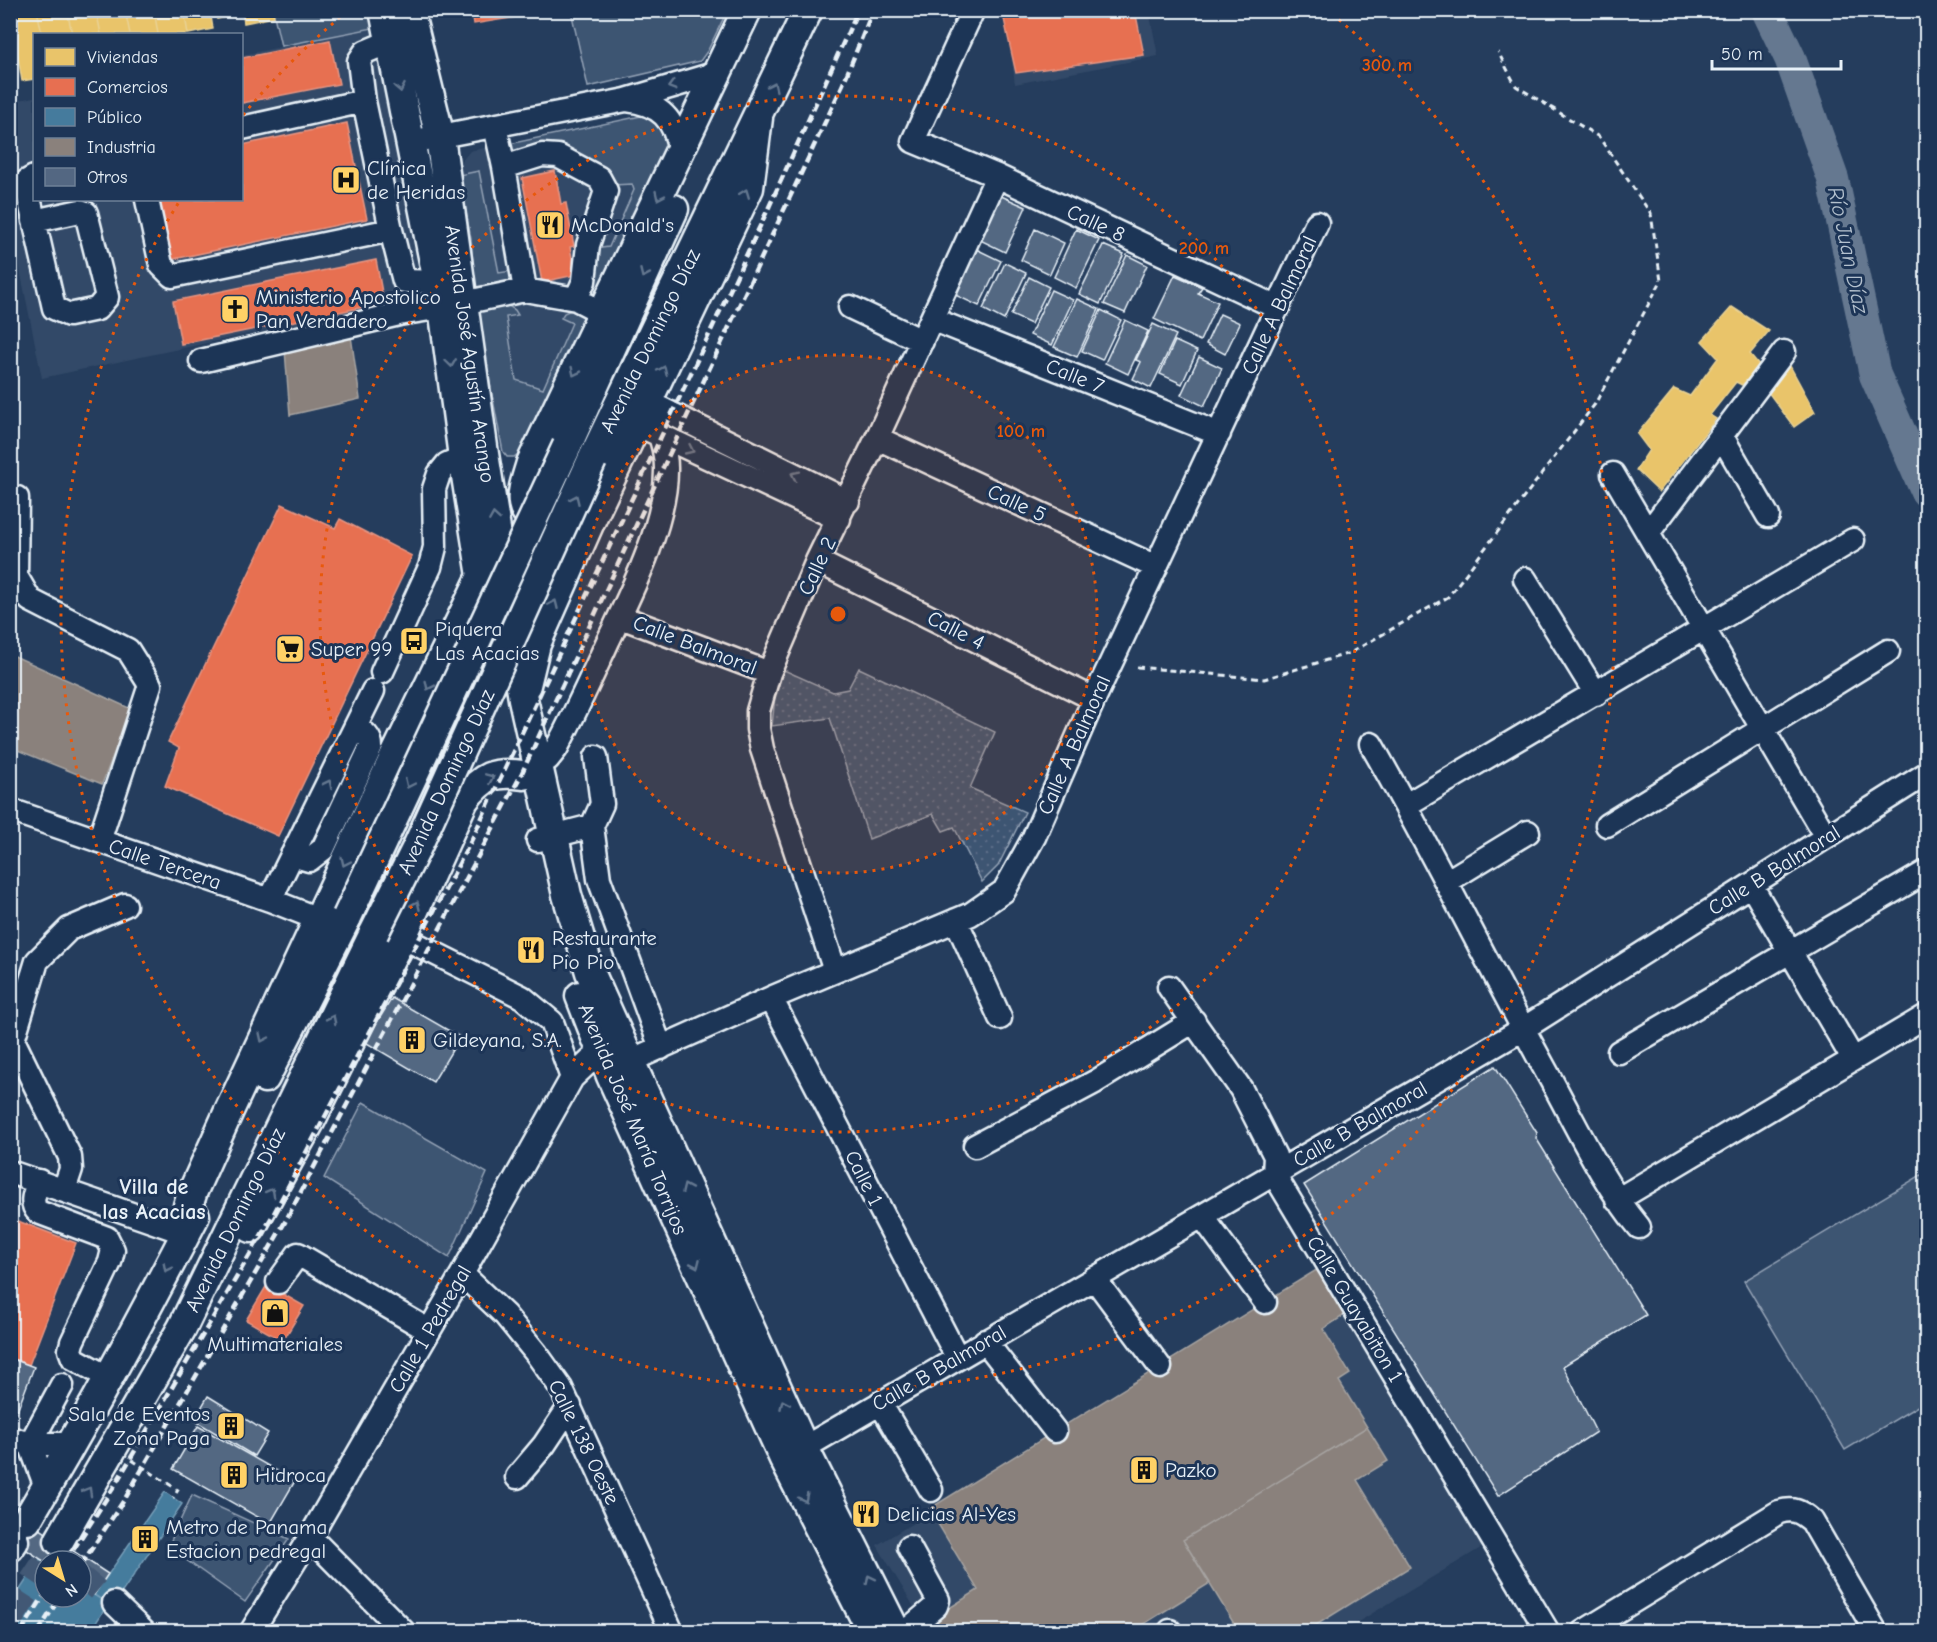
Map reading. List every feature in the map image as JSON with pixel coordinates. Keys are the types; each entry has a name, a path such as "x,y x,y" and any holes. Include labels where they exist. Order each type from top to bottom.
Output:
{"main road":[{"name":"Avenida José Agustín Arango","path":"384,10 410,142 448,297 473,455 523,699"},
{"name":"Avenida José Agustín Arango","path":"409,10 440,137 448,297"},
{"path":"590,522 571,530 552,530 537,524 526,511 521,494 531,463 747,10"},
{"name":"Avenida Domingo Díaz","path":"17,1536 109,1378 186,1233 347,917 567,446 764,10"},
{"name":"Avenida Domingo Díaz","path":"59,1541 182,1328 388,935 417,847 592,460 808,10"},
{"path":"391,41 399,40 408,49 430,96"},
{"path":"523,699 536,644 590,522 648,421 748,188 758,118"},
{"name":"Avenida José Agustín Arango","path":"473,455 482,576"},
{"path":"473,455 500,470 513,469 531,463"},
{"path":"186,1233 193,1191 392,762 482,576"},
{"name":"Avenida José María Torrijos","path":"482,576 546,838 551,901 574,979 615,1057 872,1632"},
{"name":"Avenida José María Torrijos","path":"523,699 530,771"},
{"path":"392,762 407,755 427,753 445,761 456,774 464,800"},
{"path":"388,935 474,786 489,776 506,772 530,771"},
{"name":"Avenida José María Torrijos","path":"794,1454 896,1632"}],"street":[{"name":"Calle 8","path":"973,10 913,141 997,176 1278,308"},
{"path":"391,41 365,52 358,61 391,230 404,280 448,297"},
{"path":"410,142 626,100 717,73"},
{"path":"626,100 642,102 657,109 669,121 677,135 680,152"},
{"path":"243,128 364,101"},
{"path":"495,126 523,279"},
{"path":"504,167 542,155 558,156 599,178 606,190 588,245 584,281 576,299"},
{"path":"523,279 532,258 517,179 521,172 528,169 568,161"},
{"name":"Calle 2","path":"835,971 762,749 758,729 758,711 769,673 817,561 877,438 997,176"},
{"path":"33,178 27,182 27,189 34,221 54,308 69,315 97,309 107,297 86,213 80,211 34,221"},
{"path":"147,201 161,265 172,276 391,230"},
{"name":"Calle A Balmoral","path":"615,1057 639,1057 771,998 971,914 1004,891 1034,837 1094,699 1317,223"},
{"path":"201,361 399,314 448,297 523,279 576,299 603,313"},
{"path":"850,307 922,341"},
{"name":"Calle 7","path":"932,319 1219,434"},
{"path":"1648,533 1784,352"},
{"path":"648,421 843,510"},
{"path":"648,421 843,510"},
{"path":"530,771 548,759 556,749 621,617 648,549 663,503 666,467 648,421"},
{"path":"1721,435 1768,516"},
{"name":"Calle 5","path":"877,438 1156,567"},
{"path":"270,900 356,727 430,567 435,547 434,489 439,474 447,464 473,455"},
{"path":"1613,474 1826,837"},
{"path":"17,498 16,576 30,600 128,650 150,685 99,841"},
{"path":"1406,806 1853,540"},
{"name":"Calle 4","path":"817,561 1094,699"},
{"path":"1525,579 1596,694"},
{"name":"Calle Balmoral","path":"621,617 769,673"},
{"path":"1607,825 1888,651"},
{"path":"1371,744 1617,1200 1639,1227"},
{"path":"596,757 602,804 592,826 599,879 661,1047"},
{"name":"Calle B Balmoral","path":"794,1454 1523,1029 1926,774"},
{"name":"Calle Tercera","path":"10,810 270,900 318,920"},
{"path":"546,838 592,826"},
{"path":"1446,882 1527,832"},
{"path":"1619,1052 1926,872"},
{"path":"1751,885 1853,1059"},
{"path":"64,1190 71,1169 70,1157 14,1040 37,961 69,929 125,905"},
{"path":"956,920 1000,1018"},
{"path":"388,935 522,997 552,1022 572,1078"},
{"name":"Calle Guayabiton 1","path":"1169,987 1241,1089 1263,1128 1275,1156 1274,1174 1548,1632"},
{"name":"Calle 1","path":"771,998 957,1358"},
{"path":"1617,1200 1926,1016"},
{"path":"975,1146 1095,1082 1194,1021"},
{"name":"Calle 1 Pedregal","path":"251,1632 310,1537 572,1078 591,1060 615,1057"},
{"path":"10,1172 186,1233"},
{"path":"39,1182 33,1200 38,1212 107,1238 113,1250 110,1262 70,1350 73,1358 109,1378"},
{"path":"1202,1216 1265,1302"},
{"path":"278,1282 297,1254 428,1330"},
{"name":"Calle 138 Oeste","path":"462,1274 505,1315 561,1388 672,1632"},
{"path":"1094,1278 1160,1367"},
{"path":"985,1341 1055,1431"},
{"path":"20,1441 62,1385"},
{"path":"880,1403 931,1490"},
{"path":"517,1478 544,1445 570,1406"},
{"path":"20,1441 72,1444"},
{"path":"20,1441 46,1487"},
{"path":"1582,1632 1779,1512 1792,1508 1803,1513 1812,1521 1876,1632"},
{"path":"310,1537 404,1632"},
{"path":"905,1632 936,1606 938,1600 909,1547"},
{"path":"114,1603 144,1632"}],"path":[{"path":"1137,668 1264,679 1350,653 1448,597 1595,404 1661,280 1651,214 1599,137 1516,86 1498,52"},
{"path":"113,1448 178,1490 173,1498"}],"shaded area":[{"path":"571,10 727,11 708,50 700,61 588,87"},
{"path":"273,11 369,11 373,28 281,46"},
{"path":"1006,11 1149,11 1158,56 1015,84"},
{"path":"373,28 423,297 42,378 11,225 10,102 33,97 33,201 243,201 243,55"},
{"path":"641,116 666,144 514,457 507,457 503,452 477,315 471,239 459,175 461,162 470,151"},
{"path":"641,116 652,117 666,135 666,144 595,298 590,293 594,249 609,247 634,190 632,184 612,185 599,170 511,154 509,144"},
{"path":"479,171 499,273 511,271 512,279 507,284 475,289 471,239 459,175"},
{"path":"507,305 518,315 506,317 516,380 543,389 572,323 561,318 564,313 571,310 587,315 524,449 514,457 507,457 503,452 477,315 482,308"},
{"path":"859,668 995,732 970,788 1025,812 998,866 982,882 954,827 943,831 933,814 869,839 830,718 772,726 775,696 784,670 833,692 848,689"},
{"path":"363,1102 487,1173 449,1258 324,1178"},
{"path":"1926,1172 1926,1401 1845,1450 1744,1281"},
{"path":"1321,1276 1484,1546 1343,1631 929,1632 877,1545"},
{"path":"192,1495 289,1539 245,1602 168,1547"}],"building: Viviendas":[{"path":"37,10 67,10 72,33 42,33"},
{"path":"37,10 42,33 33,33 33,79 22,81 10,11"},
{"path":"67,10 96,10 101,33 72,33"},
{"path":"96,10 125,10 130,33 101,33"},
{"path":"125,10 154,10 158,33 130,33"},
{"path":"154,10 184,10 188,33 158,33"},
{"path":"184,10 210,10 213,29 188,33"},
{"path":"215,10 239,10 240,14 217,19"},
{"path":"242,10 273,10 274,17 244,23"},
{"path":"10,20 18,59 10,61"},
{"path":"1732,307 1769,331 1750,354 1760,366 1742,385 1736,382 1710,415 1716,419 1659,492 1636,470 1649,450 1637,434 1674,389 1690,396 1718,358 1702,341"},
{"path":"1789,364 1815,412 1794,427 1768,392"}],"building: Comercios":[{"path":"472,10 547,10 547,12 474,24"},
{"path":"1002,10 1135,10 1144,55 1016,73"},
{"path":"330,40 339,84 243,103 243,58"},
{"path":"347,123 367,219 164,261 151,201 243,201 243,145"},
{"name":"McDonald's","path":"555,171 561,204 566,203 574,246 570,247 575,275 542,282 522,178"},
{"path":"376,260 384,303 181,344 173,301"},
{"name":"Super 99","path":"282,504 335,528 340,519 412,556 278,836 165,786 179,748 168,742"},
{"path":"10,1218 76,1243 29,1365 10,1358"},
{"name":"Multimateriales","path":"267,1285 304,1306 283,1341 246,1320"}],"building: Público":[{"name":"Metro de Panama Estacion pedregal","path":"165,1492 182,1504 112,1607 94,1595"},
{"path":"33,1570 33,1609 93,1609 93,1594 108,1604 90,1632 10,1632 10,1605"}],"building: Industria":[{"path":"350,329 360,399 290,415 285,350 330,343 328,334"},
{"path":"10,654 131,709 102,784 10,747"},
{"name":"Pazko","path":"1318,1269 1346,1314 1323,1329 1350,1374 1339,1381 1367,1427 1183,1540 1210,1583 1131,1632 940,1632 932,1619 978,1590 929,1509"},
{"path":"1367,1427 1388,1461 1357,1480 1410,1567 1305,1632 1239,1632 1183,1540"}],"building: Otros":[{"path":"999,195 1026,207 1005,252 978,239"},
{"path":"1035,229 1064,243 1050,274 1021,260"},
{"path":"1076,229 1099,240 1076,288 1054,277"},
{"path":"1103,245 1124,254 1100,304 1079,294"},
{"path":"974,248 1001,261 979,306 953,294"},
{"path":"1127,255 1147,265 1125,313 1104,304"},
{"path":"1005,263 1026,273 1004,320 983,309"},
{"path":"1175,275 1202,287 1198,293 1218,302 1200,341 1154,319"},
{"path":"1029,277 1049,287 1031,324 1011,315"},
{"path":"1051,290 1073,300 1052,345 1030,335"},
{"path":"1077,299 1099,309 1077,357 1054,347"},
{"path":"1101,310 1121,320 1102,360 1082,351"},
{"path":"1220,314 1240,323 1225,354 1206,344"},
{"path":"1125,320 1148,331 1128,374 1105,363"},
{"path":"1153,324 1176,335 1151,388 1133,379 1141,362 1136,360"},
{"path":"1175,341 1197,351 1182,384 1160,374"},
{"path":"1199,357 1222,368 1204,406 1181,395"},
{"name":"Gildeyana, S.A.","path":"392,998 460,1037 433,1082 365,1042"},
{"path":"1495,1066 1537,1133 1536,1138 1646,1315 1563,1366 1596,1432 1498,1496 1304,1185"},
{"path":"10,1358 34,1367 16,1414 10,1411"},
{"name":"Sala de Eventos Zona Paga","path":"208,1396 268,1433 254,1456 194,1420"},
{"name":"Hidroca","path":"198,1426 295,1481 270,1524 173,1469"},
{"path":"10,1509 70,1549 33,1549 33,1554 10,1539"},
{"path":"93,1564 108,1574 93,1594"}],"waterway":[{"name":"Río Juan Díaz","path":"1767,10 1790,58 1833,179 1875,375 1926,491"}],"tunnel":[{"path":"10,1617 33,1582"},
{"path":"93,1586 114,1603"}],"railway":[{"path":"74,1549 112,1490 273,1215 471,841 769,207 858,10"},
{"path":"92,1549 126,1497 285,1222 521,775 843,84 873,10"},
{"path":"21,1632 36,1609"},
{"path":"38,1632 52,1609"}],"place":[{"name":"Clínica de Heridas","path":"346,180"},
{"name":"McDonald's","path":"550,225"},
{"name":"Ministerio Apostolico Pan Verdadero","path":"235,309"},
{"name":"Piquera Las Acacias","path":"414,641"},
{"name":"Super 99","path":"290,649"},
{"name":"Restaurante Pio Pio","path":"531,950"},
{"name":"Gildeyana, S.A.","path":"412,1040"},
{"name":"Multimateriales","path":"275,1313"},
{"name":"Sala de Eventos Zona Paga","path":"231,1426"},
{"name":"Pazko","path":"1144,1470"},
{"name":"Hidroca","path":"234,1475"},
{"name":"Delicias Al-Yes","path":"866,1514"},
{"name":"Metro de Panama Estacion pedregal","path":"145,1539"}],"district":[{"name":"Villa de las Acacias","path":"154,1200"}]}
